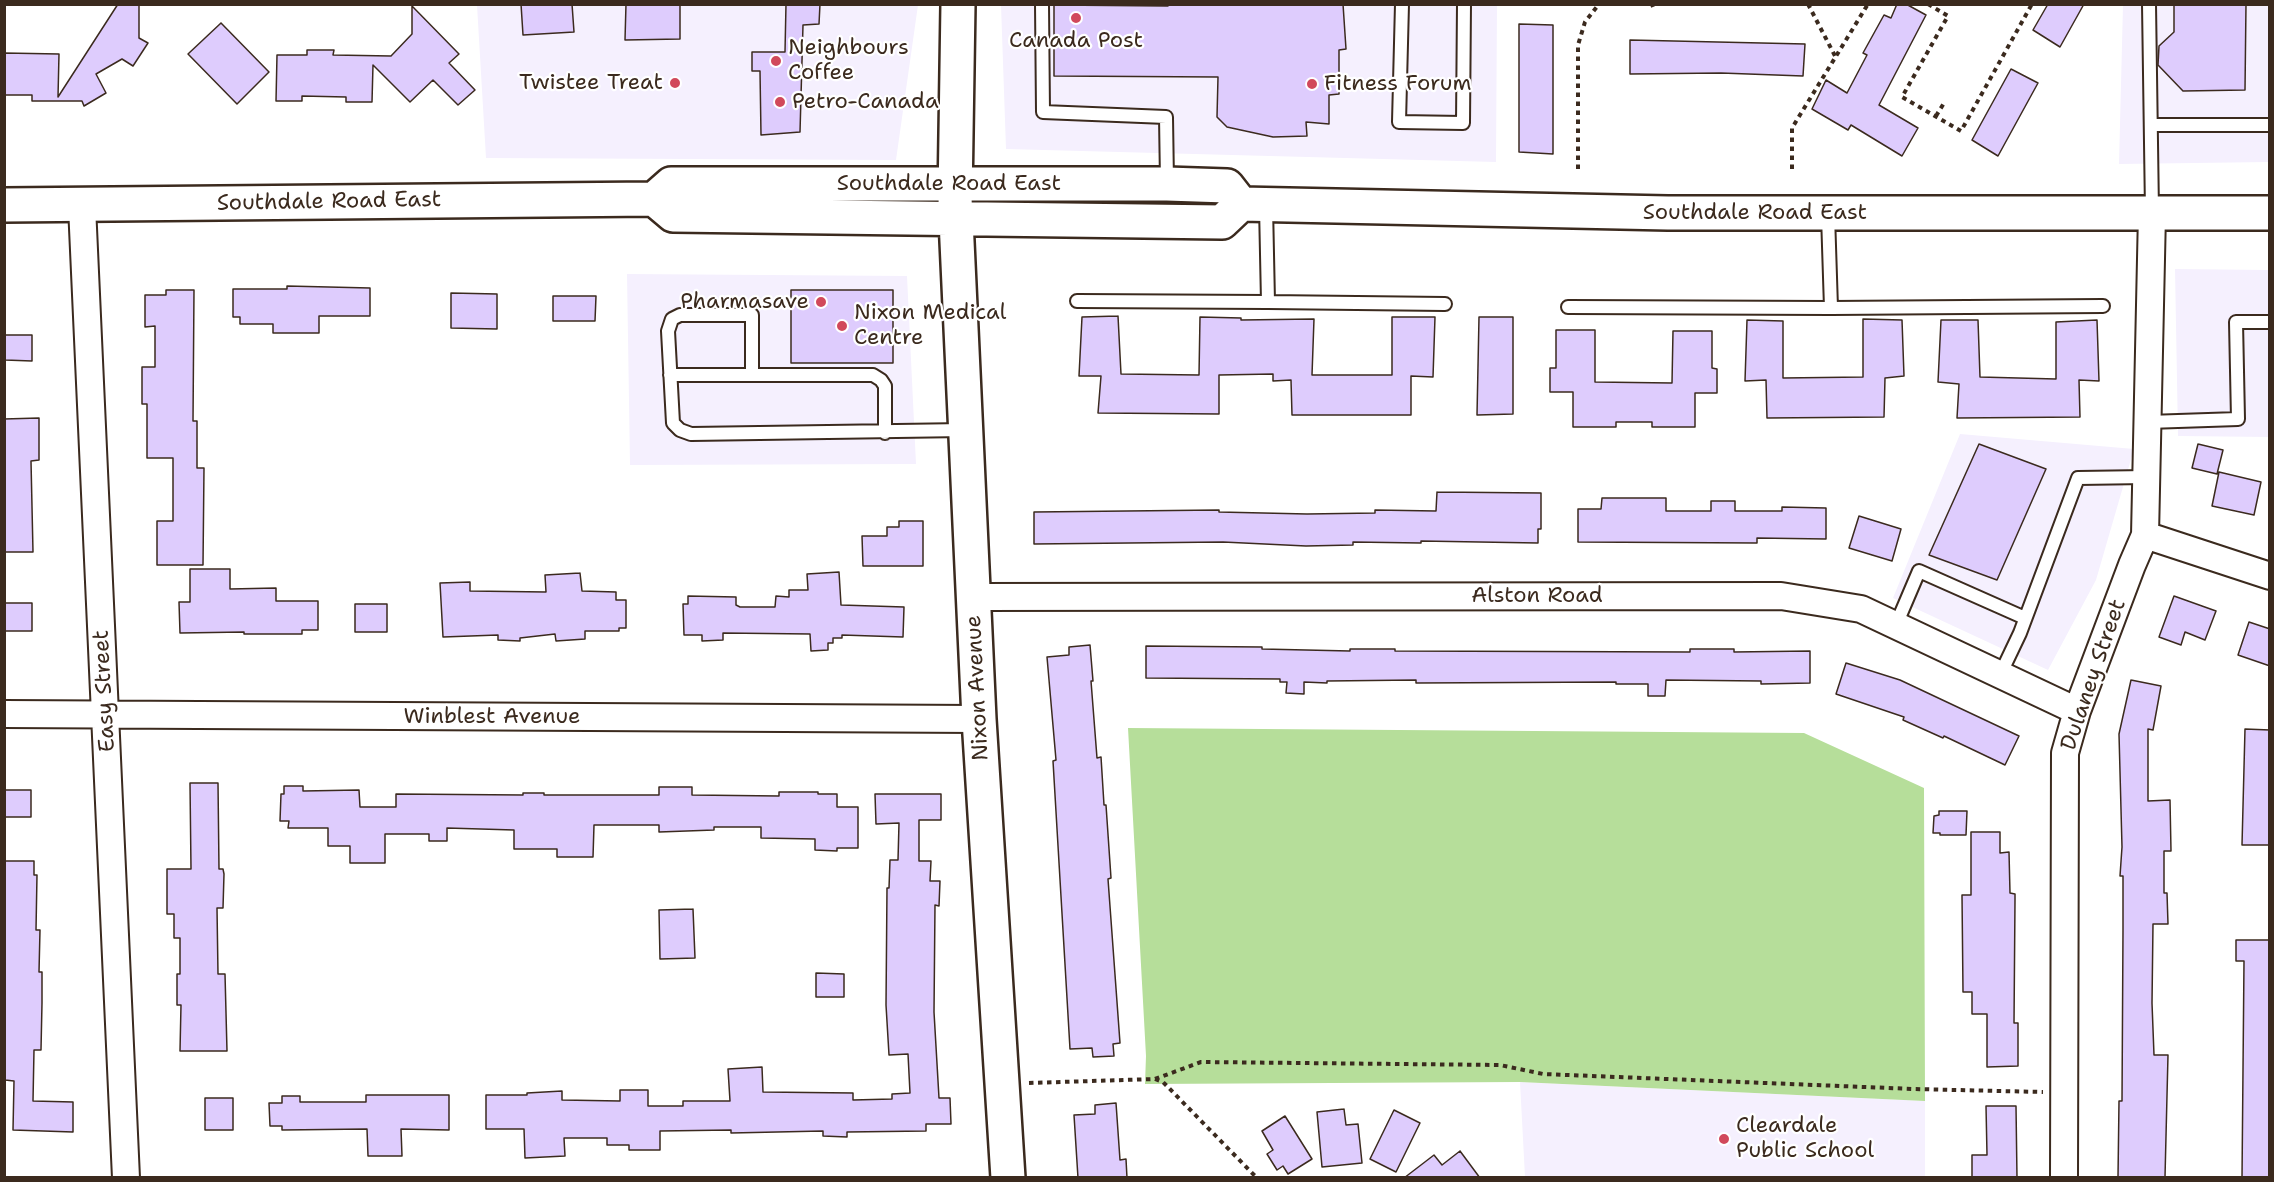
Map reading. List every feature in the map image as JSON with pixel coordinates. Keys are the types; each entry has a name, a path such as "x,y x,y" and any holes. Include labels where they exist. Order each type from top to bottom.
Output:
{"main road":[{"name":"Nixon Avenue","path":"957,4 955,200 980,719 1008,1178"},
{"name":"Southdale Road East","path":"4,205 654,199 670,184 955,200 1222,222 1253,204 1656,213 2270,213"},
{"name":"Southdale Road East","path":"955,200 1167,184 1227,186 1253,204"}],"street":[{"name":"Easy Street","path":"82,206 126,1178"},
{"name":"Dulaney Street","path":"2064,1178 2065,753 2077,711 2145,535 2152,213"},
{"path":"2145,535 2270,576"},
{"name":"Alston Road","path":"974,597 1781,596 1861,609 2077,711"},
{"name":"Winblest Avenue","path":"4,714 980,719"}],"lane":[{"path":"1042,4 1043,112 1166,117 1167,184"},
{"path":"1402,4 1399,122 1463,123 1464,4"},
{"path":"2149,4 2152,213"},
{"path":"2151,125 2270,125"},
{"path":"1253,204 1268,302"},
{"path":"1828,213 1831,308"},
{"path":"1077,301 1444,304"},
{"path":"1568,307 2103,306"},
{"path":"752,375 753,315 680,315 672,319 668,331 673,423 680,430 691,434 885,433 966,430"},
{"path":"2148,422 2238,419 2236,322 2270,322"},
{"path":"670,375 873,375 885,386 885,433"},
{"path":"2000,675 2025,618 2078,478 2147,477"},
{"path":"1896,625 1919,572 2025,618"}],"path":[{"path":"1578,169 1578,45 1585,22 1599,4"},
{"path":"1808,4 1836,57"},
{"path":"1792,169 1792,128 1868,4"},
{"path":"1928,4 1948,16 1902,97 1961,131 2032,4"},
{"path":"1936,116 1944,103"},
{"path":"1034,1083 1155,1079 1201,1062 1500,1065 1555,1074 1914,1089 2064,1092"},
{"path":"1155,1079 1164,1082 1257,1178"}],"shaded area":[{"path":"477,5 918,5 896,160 486,158"},
{"path":"1001,5 1497,5 1496,162 1006,149"},
{"path":"2123,5 2269,5 2269,162 2119,164"},
{"path":"2175,269 2269,270 2269,437 2178,436"},
{"path":"627,274 907,276 916,464 630,465"},
{"path":"1960,434 2134,449 2096,580 2048,670 1893,598"},
{"name":"Cleardale Public School","path":"1520,1082 1925,1101 1925,1177 1525,1177"}],"green space":[{"path":"1128,728 1804,733 1924,788 1925,1101 1520,1082 1145,1084 1146,1056"}],"building":[{"path":"118,4 139,4 139,38 148,43 133,66 122,59 96,74 106,93 84,106 82,101 32,101 32,95 4,95 4,53 59,54 58,97"},
{"path":"521,4 572,4 574,32 523,35"},
{"path":"626,4 680,4 680,39 625,40"},
{"name":"Petro-Canada","path":"786,4 820,4 819,24 803,25 800,132 761,135 760,71 752,71 752,52 785,52"},
{"path":"1168,4 1343,4 1346,49 1339,50 1339,94 1329,95 1329,124 1306,122 1307,136 1273,137 1227,127 1217,117 1218,77 1054,76 1054,5 1168,6"},
{"path":"1897,4 1906,4 1926,15 1879,105 1918,128 1902,156 1851,125 1848,130 1812,109 1826,80 1847,93 1867,55 1863,53 1884,15 1891,18"},
{"path":"2048,4 2084,4 2060,47 2033,30"},
{"path":"2174,4 2246,4 2245,90 2183,91 2158,65 2159,46 2174,32"},
{"path":"412,6 459,54 449,63 475,90 458,105 433,80 410,102 373,65 372,102 346,102 346,97 302,96 302,101 276,101 277,55 307,55 307,50 334,50 333,55 391,56 412,34"},
{"path":"221,23 269,72 237,104 188,54"},
{"path":"1519,24 1553,25 1553,154 1519,152"},
{"path":"1630,40 1805,44 1803,76 1721,73 1630,74"},
{"path":"2011,69 2038,83 1998,156 1972,140"},
{"path":"287,286 370,288 370,316 319,316 319,333 273,333 273,324 240,324 240,317 233,317 233,289 287,289"},
{"path":"166,290 194,290 193,421 197,421 197,468 204,468 203,565 157,565 157,521 173,521 173,458 147,458 147,404 142,404 142,367 155,367 155,326 145,327 145,295 166,295"},
{"name":"Nixon Medical Centre","path":"791,290 893,290 893,363 791,363"},
{"path":"451,293 497,294 497,329 451,328"},
{"path":"553,296 596,296 595,321 553,321"},
{"path":"1118,316 1121,374 1199,375 1200,317 1241,318 1241,320 1314,319 1312,375 1392,375 1392,317 1435,317 1433,377 1411,376 1411,415 1292,415 1291,380 1273,381 1273,374 1219,375 1219,414 1098,413 1101,376 1079,376 1082,317"},
{"path":"1479,317 1513,317 1513,414 1477,415"},
{"path":"1863,319 1902,320 1904,376 1885,378 1884,417 1767,418 1766,380 1745,381 1747,320 1783,321 1783,378 1863,377"},
{"path":"1941,320 1978,320 1980,377 2056,379 2056,322 2097,320 2099,381 2079,380 2080,417 1957,418 1959,384 1938,382"},
{"path":"1556,330 1595,330 1595,382 1672,383 1673,331 1712,331 1712,368 1717,369 1717,393 1695,393 1695,427 1652,427 1652,422 1616,422 1616,427 1573,427 1573,392 1550,392 1550,368 1556,368"},
{"path":"5,335 32,335 32,361 5,360"},
{"path":"39,418 39,460 31,461 33,552 4,552 4,419"},
{"path":"1979,444 2046,469 1997,580 1929,555"},
{"path":"2198,444 2223,450 2217,474 2192,468"},
{"path":"2219,472 2261,482 2254,515 2212,506"},
{"path":"1437,492 1541,493 1541,529 1538,529 1538,543 1421,541 1421,543 1353,542 1353,545 1306,546 1223,542 1034,544 1034,512 1219,510 1219,512 1307,514 1375,513 1375,510 1436,511"},
{"path":"1602,498 1666,498 1666,511 1711,511 1711,501 1735,501 1735,511 1782,511 1782,507 1826,508 1826,539 1757,538 1757,543 1578,542 1578,509 1601,509"},
{"path":"1859,516 1901,529 1892,561 1849,548"},
{"path":"899,521 923,521 923,566 863,566 862,536 887,536 887,527 899,527"},
{"path":"190,569 230,569 230,589 276,588 276,601 318,601 318,630 302,630 302,634 180,633 179,602 190,602"},
{"path":"839,572 841,605 904,607 903,637 842,635 842,638 833,638 833,643 828,643 828,650 811,651 810,634 723,633 723,640 702,641 702,635 684,635 683,604 688,604 688,596 736,597 736,605 740,607 775,607 776,596 789,597 789,590 808,590 807,574"},
{"path":"580,573 582,591 616,592 616,600 626,600 626,628 619,628 619,631 585,631 585,639 556,641 555,634 520,638 520,641 498,640 498,635 443,637 440,583 470,582 470,591 546,592 545,575"},
{"path":"2174,596 2216,611 2205,640 2185,632 2181,645 2159,637"},
{"path":"4,603 32,603 32,631 4,631"},
{"path":"355,604 387,604 387,632 355,632"},
{"path":"2249,622 2270,629 2270,666 2238,655"},
{"path":"1090,645 1097,758 1101,757 1104,805 1106,805 1111,878 1108,879 1120,1043 1113,1044 1114,1056 1093,1057 1092,1048 1070,1049 1053,761 1056,760 1047,657 1069,655 1069,647"},
{"path":"1146,646 1262,647 1262,649 1350,651 1350,649 1395,649 1395,651 1690,652 1690,649 1734,649 1734,652 1810,651 1810,683 1761,684 1761,681 1666,680 1665,696 1648,696 1648,684 1616,684 1616,682 1327,681 1327,683 1304,682 1304,694 1286,693 1287,682 1280,682 1280,679 1146,678"},
{"path":"1846,663 1900,680 2019,736 2005,765 1944,736 1943,738 1903,720 1904,717 1836,694"},
{"path":"2131,680 2161,686 2153,730 2148,729 2148,801 2170,800 2171,851 2164,851 2164,893 2167,893 2168,924 2153,924 2154,1055 2168,1055 2165,1177 2118,1177 2119,1101 2122,1101 2123,930 2123,876 2120,876 2122,847 2119,734"},
{"path":"2245,729 2270,730 2270,845 2242,845"},
{"path":"190,783 218,783 219,869 223,869 224,874 223,908 217,908 218,974 225,974 227,1051 180,1051 181,1005 177,1005 177,974 180,974 180,938 174,938 174,914 167,914 167,869 191,869"},
{"path":"284,786 303,786 303,791 359,790 360,807 396,807 396,794 659,795 659,787 692,787 692,795 779,796 779,792 837,794 837,807 858,807 858,848 837,848 837,851 815,850 815,839 761,838 761,827 714,827 714,830 659,832 659,825 594,825 593,857 557,857 557,849 514,849 514,830 447,828 447,841 429,841 429,834 385,834 385,863 350,863 350,846 328,846 328,828 288,828 289,821 280,821 281,794 284,794"},
{"path":"4,790 31,790 31,817 4,817"},
{"path":"875,794 941,794 941,820 919,820 919,861 931,861 930,881 940,881 939,906 935,905 934,1012 939,1098 950,1098 951,1124 926,1124 926,1131 847,1132 847,1137 823,1136 823,1131 731,1133 731,1130 660,1131 660,1150 629,1150 629,1145 607,1145 607,1138 564,1138 565,1156 525,1158 524,1129 486,1129 486,1095 527,1095 527,1093 562,1091 562,1100 620,1101 620,1090 648,1090 648,1106 683,1106 683,1101 730,1101 728,1069 762,1067 763,1092 853,1093 853,1100 892,1099 892,1094 910,1093 908,1054 889,1055 886,1005 887,888 889,888 890,860 898,860 899,823 876,824"},
{"path":"1939,811 1967,811 1966,835 1933,833 1934,816 1939,815"},
{"path":"1971,832 2000,832 2000,853 2009,852 2010,893 2015,894 2014,1023 2018,1023 2018,1066 1987,1067 1987,1014 1972,1014 1972,992 1963,992 1962,895 1971,895"},
{"path":"4,861 34,861 34,875 37,875 36,930 40,930 39,972 42,972 42,1003 41,1050 34,1050 33,1101 73,1102 73,1132 13,1130 14,1081 5,1080"},
{"path":"693,909 695,958 660,959 659,910"},
{"path":"2236,940 2270,940 2270,1178 2242,1178 2244,961 2236,961"},
{"path":"816,973 844,974 844,997 816,997"},
{"path":"366,1095 449,1095 449,1130 401,1129 402,1156 368,1156 367,1129 282,1130 282,1126 270,1126 269,1103 282,1103 282,1096 300,1096 300,1102 366,1102"},
{"path":"205,1098 233,1098 233,1130 205,1130"},
{"path":"1116,1103 1120,1160 1126,1159 1127,1178 1078,1178 1074,1115 1095,1114 1095,1105"},
{"path":"1986,1106 2016,1106 2017,1178 1972,1178 1972,1155 1987,1155"},
{"path":"1344,1109 1346,1125 1358,1124 1362,1163 1322,1167 1317,1112"},
{"path":"1394,1110 1420,1123 1396,1172 1370,1159"},
{"path":"1285,1116 1312,1159 1288,1174 1283,1166 1277,1170 1267,1154 1273,1150 1262,1131"},
{"path":"1460,1151 1480,1178 1404,1178 1434,1155 1442,1165"}],"place":[{"name":"Canada Post","path":"1076,18"},
{"name":"Neighbours Coffee","path":"776,61"},
{"name":"Twistee Treat","path":"675,83"},
{"name":"Fitness Forum","path":"1312,84"},
{"name":"Petro-Canada","path":"780,102"},
{"name":"Pharmasave","path":"821,302"},
{"name":"Nixon Medical Centre","path":"842,326"},
{"name":"Cleardale Public School","path":"1724,1139"}]}
